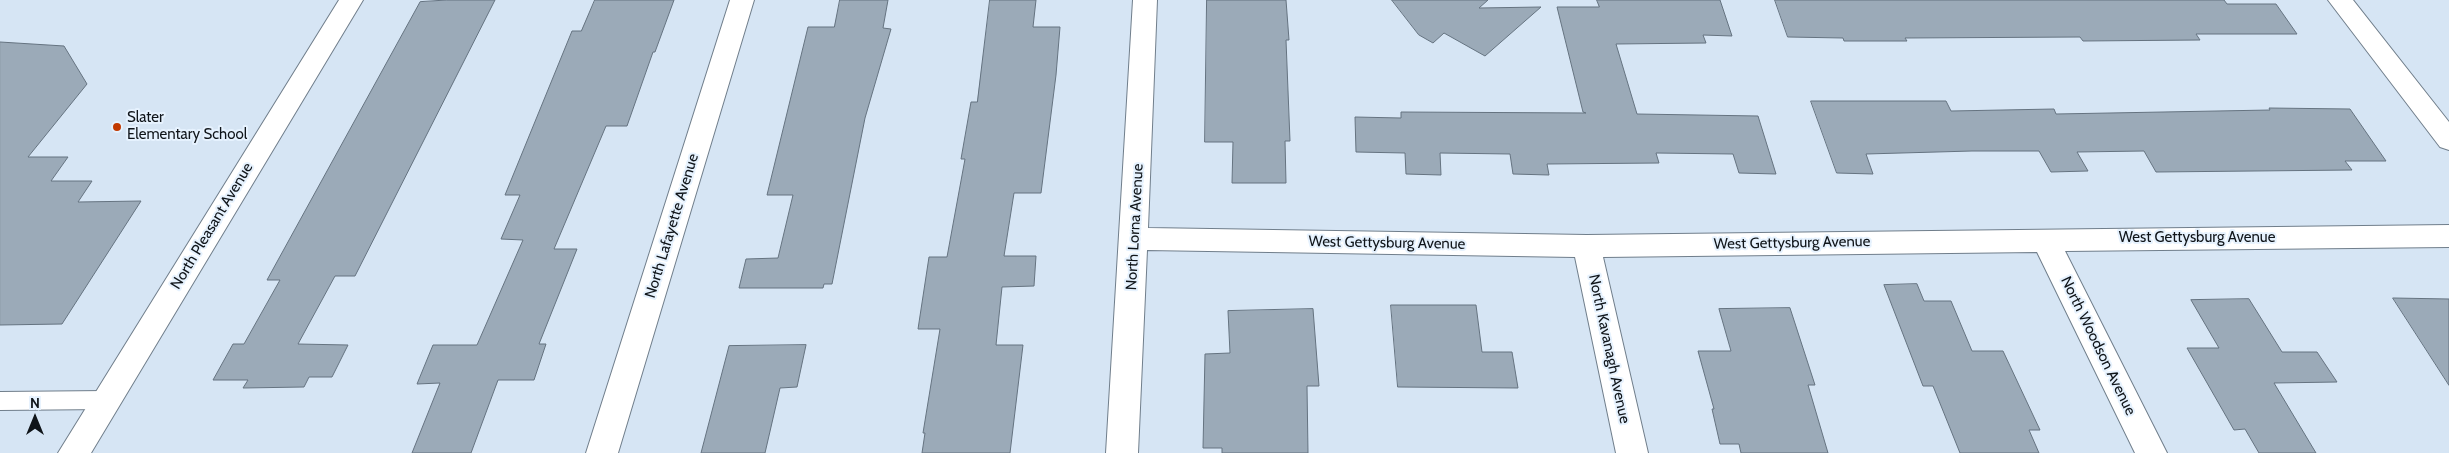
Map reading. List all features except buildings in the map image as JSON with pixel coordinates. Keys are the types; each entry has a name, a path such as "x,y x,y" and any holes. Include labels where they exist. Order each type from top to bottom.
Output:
{"street":[{"name":"North Pleasant Avenue","path":"74,453 351,0"},
{"name":"North Lafayette Avenue","path":"602,453 742,0"},
{"name":"North Lorna Avenue","path":"1122,453 1145,0"},
{"path":"2340,0 2449,140"},
{"name":"West Gettysburg Avenue","path":"1134,239 1586,246 2045,239 2449,236"},
{"name":"North Woodson Avenue","path":"2045,239 2151,453"},
{"name":"North Kavanagh Avenue","path":"1586,246 1632,453"}],"lane":[{"path":"0,401 106,400"}],"place":[{"name":"Slater Elementary School","path":"117,127"}]}
